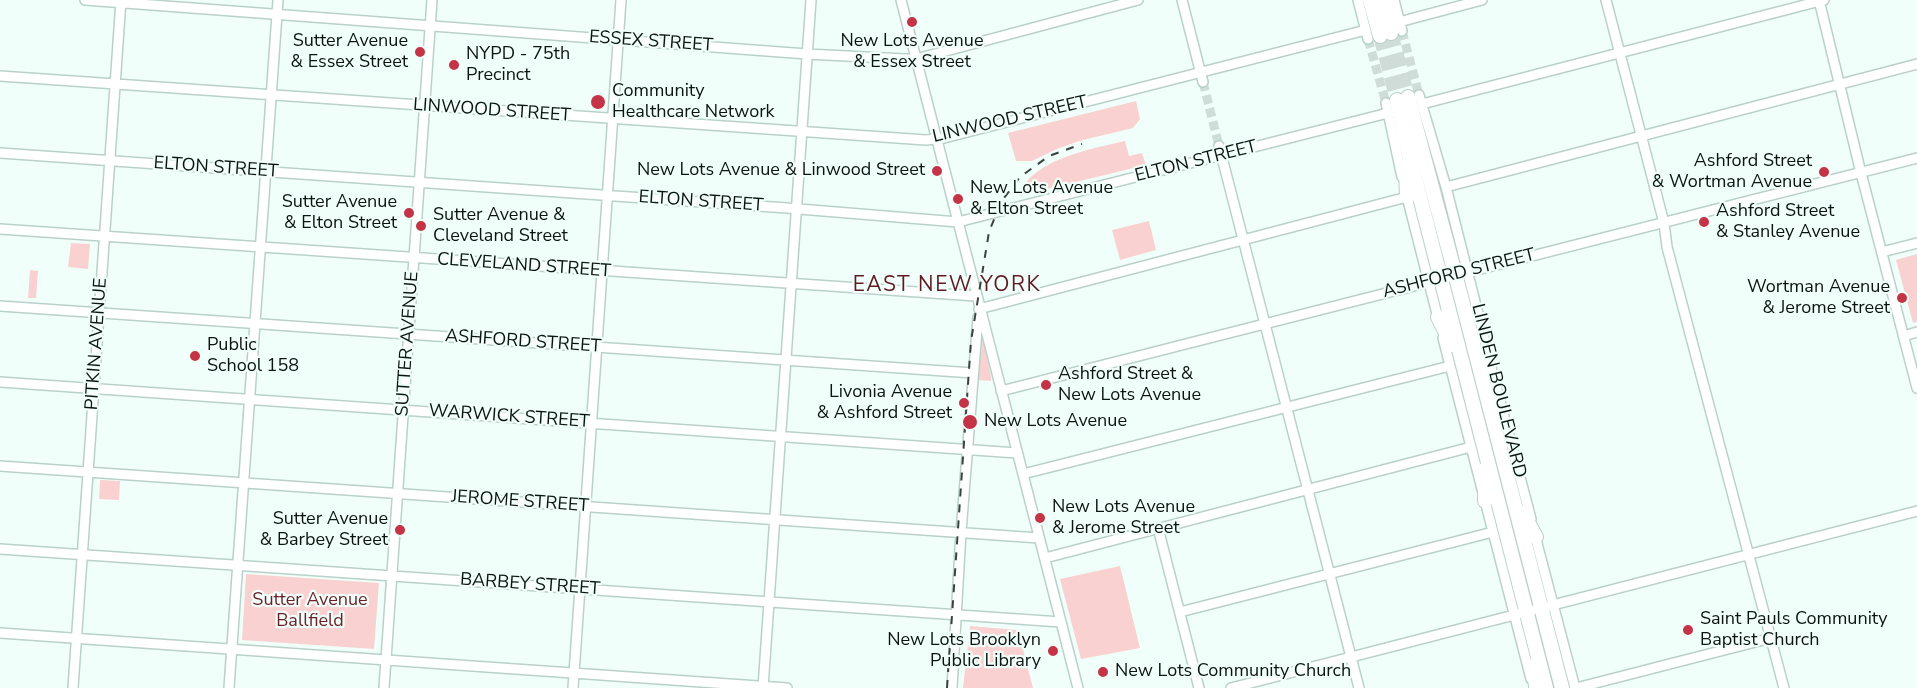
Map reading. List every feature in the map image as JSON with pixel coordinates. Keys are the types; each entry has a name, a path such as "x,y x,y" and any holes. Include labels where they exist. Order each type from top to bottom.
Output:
{"highway":[{"path":"1370,0 1384,32"},
{"path":"1383,0 1384,32"},
{"name":"LINDEN BOULEVARD","path":"1407,100 1406,143 1435,280 1465,372 1478,448 1520,612 1534,639 1546,688"},
{"name":"LINDEN BOULEVARD","path":"1407,100 1462,274 1489,405 1511,492 1547,605 1562,688"},
{"path":"1406,143 1407,197"},
{"path":"1438,317 1465,372"},
{"path":"1487,349 1489,405"},
{"path":"1478,448 1485,501"},
{"path":"1511,492 1536,537"},
{"path":"1534,639 1534,688"}],"street":[{"name":"ESSEX STREET","path":"85,0 807,54 916,59 1138,0"},
{"path":"229,688 278,0"},
{"name":"SUTTER AVENUE","path":"384,688 432,0"},
{"path":"573,688 621,0"},
{"path":"763,687 811,0"},
{"path":"901,0 1078,688"},
{"path":"1182,0 1202,77"},
{"path":"1358,0 1384,32"},
{"path":"1384,32 1394,0"},
{"name":"LINWOOD STREET","path":"0,76 936,140 1384,32 1482,0"},
{"path":"1606,0 1664,224 1667,247 1784,688"},
{"path":"1407,100 1620,53 1821,0 1861,172 1917,388"},
{"name":"PITKIN AVENUE","path":"73,688 121,1"},
{"path":"1446,187 1917,64"},
{"name":"LINDEN BOULEVARD","path":"1478,448 1450,366 1438,317 1435,280 1407,197 1389,113 1407,100 1446,187 1462,274 1487,349 1536,537 1547,605 1576,688"},
{"name":"ELTON STREET","path":"0,153 796,208 958,222 1389,113"},
{"path":"1219,146 1359,688"},
{"name":"ASHFORD STREET","path":"1001,391 1917,158"},
{"path":"979,309 1407,197"},
{"name":"CLEVELAND STREET","path":"0,230 976,296"},
{"path":"1882,252 1917,243"},
{"name":"ASHFORD STREET","path":"0,306 973,373"},
{"path":"952,688 961,532 979,309"},
{"path":"1904,336 1917,332"},
{"path":"1023,474 1450,366"},
{"name":"WARWICK STREET","path":"0,382 1017,453"},
{"path":"1045,558 1478,448"},
{"name":"JEROME STREET","path":"0,466 1039,538"},
{"name":"LINDEN BOULEVARD","path":"1485,501 1520,612 1534,688"},
{"path":"1231,688 1917,511"},
{"path":"1158,528 1199,688"},
{"path":"1180,612 1493,532"},
{"name":"BARBEY STREET","path":"0,549 1061,621"},
{"path":"0,633 787,688"},
{"path":"1576,688 1771,638"}],"green space":[{"path":"1136,101 1140,119 1133,128 1079,141 1032,161 1016,161 1008,133"},
{"path":"1125,141 1129,156 1142,153 1146,165 1018,196 1025,183 1049,164 1080,152"},
{"path":"1149,221 1156,250 1120,260 1112,230"},
{"path":"71,243 90,244 88,269 68,267"},
{"path":"1917,254 1917,322 1913,323 1896,260"},
{"path":"30,270 38,271 36,298 28,298"},
{"path":"983,337 991,377 991,381 978,380"},
{"path":"100,480 120,481 119,500 99,499"},
{"path":"1120,566 1140,648 1081,659 1060,579"},
{"name":"Sutter Avenue Ballfield","path":"246,574 379,583 374,649 242,640"},
{"path":"970,626 1018,630 1033,688 963,688"}],"tunnel":[{"path":"1402,31 1419,95"},
{"path":"1391,33 1408,97"},
{"path":"1380,36 1397,100"},
{"path":"1368,39 1386,103"},
{"path":"1203,82 1219,146"}],"railway":[{"path":"947,688 971,341 989,232 1001,202 1020,177 1049,156 1082,144"}],"place":[{"name":"New Lots Avenue & Essex Street","path":"912,22"},
{"name":"Sutter Avenue & Essex Street","path":"420,52"},
{"name":"NYPD - 75th Precinct","path":"454,65"},
{"name":"Community Healthcare Network","path":"598,102"},
{"name":"New Lots Avenue & Linwood Street","path":"937,171"},
{"name":"Ashford Street & Wortman Avenue","path":"1824,172"},
{"name":"New Lots Avenue & Elton Street","path":"958,199"},
{"name":"Sutter Avenue & Elton Street","path":"409,213"},
{"name":"Ashford Street & Stanley Avenue","path":"1704,222"},
{"name":"Sutter Avenue & Cleveland Street","path":"421,226"},
{"name":"Wortman Avenue & Jerome Street","path":"1902,298"},
{"name":"Public School 158","path":"195,356"},
{"name":"Ashford Street & New Lots Avenue","path":"1046,385"},
{"name":"Livonia Avenue & Ashford Street","path":"964,403"},
{"name":"New Lots Avenue","path":"970,422"},
{"name":"New Lots Avenue & Jerome Street","path":"1040,518"},
{"name":"Sutter Avenue & Barbey Street","path":"400,530"},
{"name":"Saint Pauls Community Baptist Church","path":"1688,630"},
{"name":"New Lots Brooklyn Public Library","path":"1053,651"},
{"name":"New Lots Community Church","path":"1103,672"}],"district":[{"name":"EAST NEW YORK","path":"947,286"}]}
